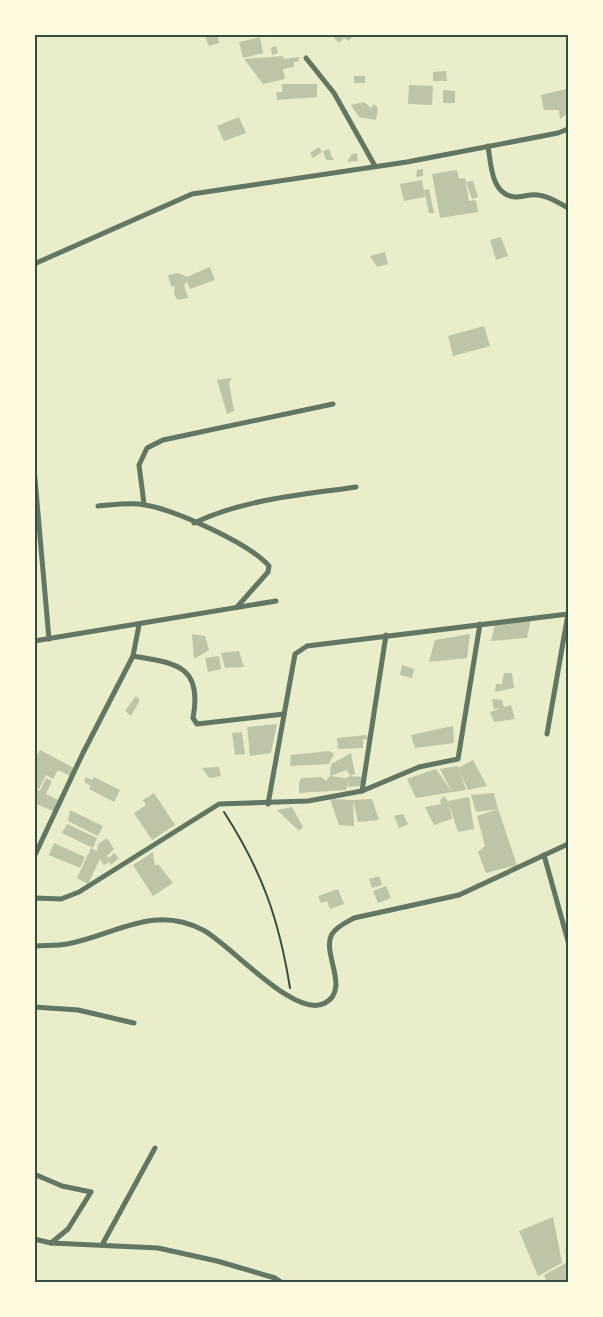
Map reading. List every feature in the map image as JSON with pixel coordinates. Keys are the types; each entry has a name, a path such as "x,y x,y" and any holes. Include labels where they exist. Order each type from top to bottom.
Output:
{"street":[{"path":"306,58 334,93 375,166"},
{"path":"34,264 192,194 375,166 568,129"},
{"path":"488,146 496,184 502,191 515,197 536,194 546,196 568,208"},
{"path":"144,504 139,465 147,448 163,440 333,404"},
{"path":"34,468 49,639"},
{"path":"194,523 216,512 263,501 356,487"},
{"path":"98,506 144,504 237,541 269,566 268,572 237,608"},
{"path":"34,641 276,601"},
{"path":"268,804 296,654 307,646 568,614 547,734"},
{"path":"34,898 61,899 79,892 219,804 308,801 362,791 392,781 419,767 458,759 480,624"},
{"path":"34,857 133,656 139,625"},
{"path":"362,791 386,635"},
{"path":"133,656 164,661 187,672 192,679 195,707 193,718 197,724 284,714"},
{"path":"34,946 67,944 156,918 179,921 204,930 268,984 313,1005 324,1004 332,997 336,985 330,946 332,935 342,925 365,915 459,896 568,844"},
{"path":"544,855 568,942"},
{"path":"34,1006 78,1010 134,1023"},
{"path":"102,1245 155,1148"},
{"path":"34,1174 62,1186 91,1192 68,1229 51,1243"},
{"path":"34,1239 51,1243 158,1248 217,1261 275,1278 281,1282"}],"path":[{"path":"219,804 260,873 274,913 292,996"}],"building":[{"path":"217,34 219,43 209,46 205,36"},
{"path":"337,34 355,34 349,41 344,38 339,43 334,38"},
{"path":"260,37 263,53 243,58 239,42"},
{"path":"276,46 278,53 272,55 271,48"},
{"path":"283,56 284,59 299,57 299,61 294,62 294,67 283,69 285,79 263,84 244,59"},
{"path":"446,71 447,81 433,81 433,72"},
{"path":"354,76 365,76 365,83 354,83"},
{"path":"282,84 317,84 317,97 277,100 276,92 282,92"},
{"path":"409,85 433,86 432,105 408,104"},
{"path":"566,89 568,113 560,119 559,110 544,110 541,95"},
{"path":"443,90 455,91 455,103 443,103"},
{"path":"364,102 371,108 374,104 378,108 376,120 359,117 351,105"},
{"path":"239,117 246,133 224,141 217,126"},
{"path":"319,147 322,152 313,158 310,153"},
{"path":"329,149 334,160 326,160 323,151"},
{"path":"357,153 358,161 347,162 352,154"},
{"path":"423,169 423,176 416,177 417,170"},
{"path":"457,170 459,179 465,178 469,201 476,200 478,212 440,218 432,174"},
{"path":"422,180 425,197 404,201 400,184"},
{"path":"473,181 478,197 472,199 466,182"},
{"path":"429,189 434,213 429,213 424,190"},
{"path":"501,237 508,256 496,260 490,240"},
{"path":"385,252 388,264 377,267 370,256"},
{"path":"210,267 215,280 190,289 187,282 184,285 188,298 177,300 174,293 175,287 171,286 168,275 179,273 187,277"},
{"path":"484,326 490,346 453,356 448,336"},
{"path":"232,378 229,383 234,411 227,414 217,380"},
{"path":"531,619 527,638 491,641 495,625"},
{"path":"192,634 205,636 209,650 194,659"},
{"path":"470,634 467,658 429,662 435,640"},
{"path":"239,651 244,667 225,668 221,653"},
{"path":"219,656 221,669 208,672 205,658"},
{"path":"402,665 414,669 412,678 400,675"},
{"path":"504,673 512,673 514,688 495,692 496,684 502,684"},
{"path":"136,696 140,700 131,716 125,711"},
{"path":"492,699 502,700 504,708 494,709"},
{"path":"511,705 515,719 494,722 490,712"},
{"path":"277,724 271,753 250,756 247,727"},
{"path":"453,726 454,743 415,748 411,735"},
{"path":"242,732 245,754 235,755 232,733"},
{"path":"367,735 368,740 363,739 363,748 338,749 337,738"},
{"path":"40,750 74,768 70,776 58,770 53,779 46,775 39,789 34,787 34,760"},
{"path":"329,751 334,754 329,764 290,766 291,755"},
{"path":"351,753 355,774 350,776 347,770 330,776 331,764"},
{"path":"473,760 487,786 468,790 458,768"},
{"path":"458,766 466,790 416,798 407,779 436,769 452,792 440,769"},
{"path":"219,767 221,776 209,778 202,768"},
{"path":"330,776 362,777 360,786 348,787 350,778 346,790 299,793 299,782 302,778 321,777 326,781"},
{"path":"86,777 92,780 94,777 120,790 114,802 89,789 91,786 84,782"},
{"path":"46,778 52,781 46,794 60,801 55,812 34,803 34,788 40,791"},
{"path":"154,793 175,825 152,840 134,813 146,805 143,800"},
{"path":"494,793 498,809 476,812 471,795"},
{"path":"444,796 448,801 469,797 474,829 458,832 449,804 452,819 434,825 425,807 441,804 440,800"},
{"path":"330,799 353,800 354,826 339,825"},
{"path":"372,799 379,820 358,822 353,800"},
{"path":"292,807 303,827 299,831 277,810"},
{"path":"498,809 517,865 486,873 478,852 485,846 477,816"},
{"path":"70,810 103,826 98,836 68,821"},
{"path":"403,814 408,824 399,828 394,816"},
{"path":"67,824 97,838 93,848 62,833"},
{"path":"107,838 114,849 107,856 109,858 114,853 119,858 111,865 109,862 104,865 100,859 88,884 77,878 91,848 97,851 98,844"},
{"path":"54,843 85,857 80,868 49,855"},
{"path":"153,852 155,866 158,864 173,883 153,896 133,865"},
{"path":"379,876 382,885 372,888 369,879"},
{"path":"386,886 391,898 378,903 373,891"},
{"path":"338,889 344,904 330,909 327,901 321,903 318,896"},
{"path":"553,1217 562,1263 538,1276 519,1231"},
{"path":"568,1262 568,1282 547,1282 544,1275"}]}
